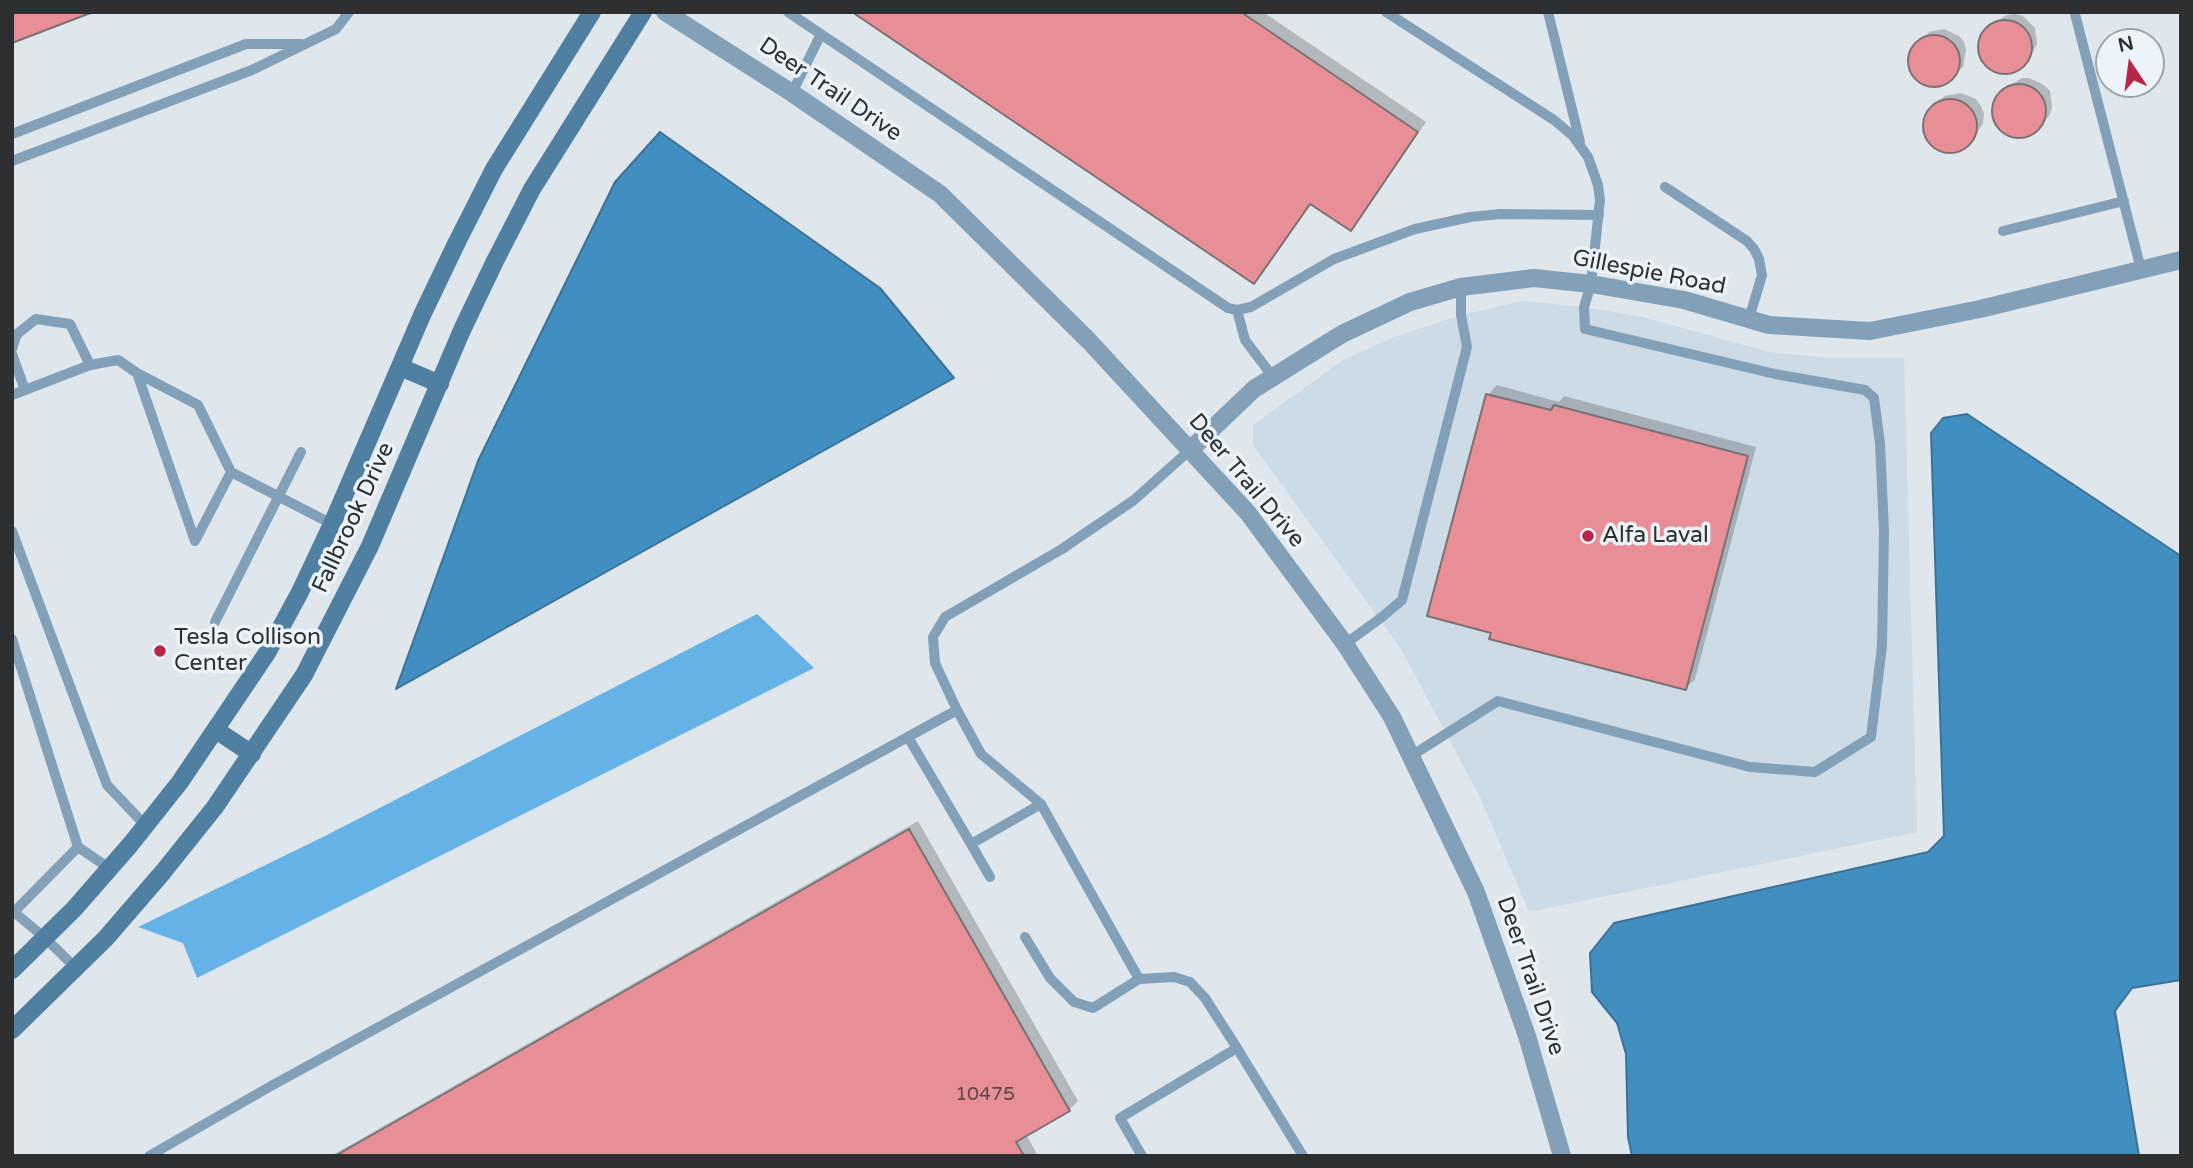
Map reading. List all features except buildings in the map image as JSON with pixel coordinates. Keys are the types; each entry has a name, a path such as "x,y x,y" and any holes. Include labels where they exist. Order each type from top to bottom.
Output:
{"main road":[{"name":"Fallbrook Drive","path":"12,971 74,909 180,782 267,653 332,524 428,301 495,169 592,12"},
{"name":"Fallbrook Drive","path":"12,1030 106,938 163,872 215,807 304,675 338,611 391,499 462,330 532,189 643,12"},
{"path":"400,368 440,384"},
{"path":"216,730 251,754"}],"street":[{"name":"Deer Trail Drive","path":"665,12 792,93 940,194 1089,341 1248,513 1345,645 1392,717 1476,892 1527,1036 1562,1156"},
{"name":"Gillespie Road","path":"1190,450 1254,389 1342,334 1410,302 1461,287 1534,278 1591,284 1684,300 1769,325 1870,331 1980,309 2181,260"}],"lane":[{"path":"12,161 252,70 336,29 349,12"},
{"path":"788,12 1228,308 1237,310 1251,307 1334,260 1415,229 1470,217 1500,214 1599,215"},
{"path":"1387,12 1554,120 1573,136 1588,157 1598,185 1600,200 1591,284 1584,307 1585,329 1774,374 1865,390 1874,398 1880,444 1884,531 1882,646 1871,737 1815,772 1750,767 1498,701 1411,756"},
{"path":"1548,12 1582,148"},
{"path":"2075,14 2141,270"},
{"path":"792,93 821,34"},
{"path":"12,134 246,44 304,44"},
{"path":"1665,187 1747,240 1754,249 1762,275 1749,319"},
{"path":"2003,231 2124,201"},
{"path":"1345,645 1402,600 1467,347 1461,315 1461,287"},
{"path":"1237,310 1245,340 1273,377"},
{"path":"25,390 12,351 17,334 36,319 70,324 90,365"},
{"path":"12,395 90,365 118,360 198,405 231,472 332,524"},
{"path":"137,373 195,541 231,472"},
{"path":"1139,979 1041,804 981,754 936,663 933,637 945,617 1062,549 1133,500 1190,450"},
{"path":"215,622 301,452"},
{"path":"12,531 107,785 145,825"},
{"path":"12,639 78,847 109,868"},
{"path":"149,1156 271,1086 957,710"},
{"path":"908,737 990,877"},
{"path":"971,844 1041,804"},
{"path":"76,968 13,912 78,847"},
{"path":"1025,937 1050,978 1074,1002 1093,1008 1139,979 1174,976 1190,982 1205,998 1303,1156"},
{"path":"1142,1156 1120,1118 1237,1048"}],"shaded area":[{"path":"660,132 880,288 954,378 396,689 478,461 615,182"},
{"path":"1522,301 1584,307 1643,317 1769,352 1829,358 1904,358 1917,832 1529,912 1480,797 1401,649 1253,445 1253,425 1343,360 1394,337 1461,315"},
{"path":"1967,414 2181,556 2181,980 2132,988 2115,1011 2139,1156 1632,1156 1628,1137 1626,1054 1617,1023 1592,992 1590,953 1614,923 1928,852 1944,836 1931,433 1943,418"},
{"path":"757,614 814,668 197,978 183,943 138,927 325,836"}],"place":[{"name":"Alfa Laval","path":"1588,536"},
{"name":"Tesla Collison Center","path":"160,651"}]}
